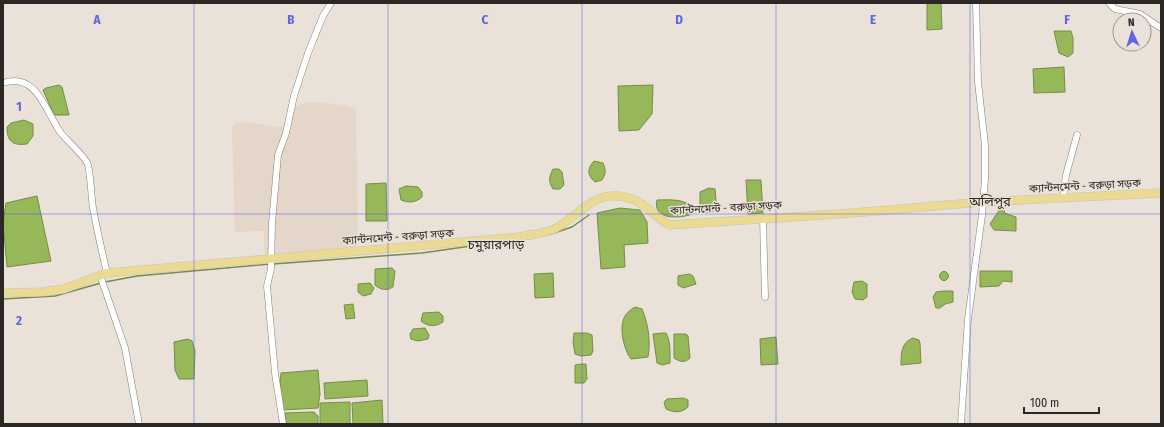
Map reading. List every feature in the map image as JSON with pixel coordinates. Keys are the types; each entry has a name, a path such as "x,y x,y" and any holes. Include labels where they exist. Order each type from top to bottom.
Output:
{"main road":[{"name":"ক্যান্টনমেন্ট - বরুড়া সড়ক","path":"3,293 64,290 103,274 458,243 547,232 559,227 579,210 598,198 618,195 634,199 670,225 852,213 983,202 1161,193"}],"street":[{"path":"283,424 275,373 267,286 272,259 272,223 278,155 286,133 294,96 308,53 330,3"},
{"path":"961,424 968,319 983,202 985,145 978,82 976,3"},
{"path":"1109,3 1115,9 1140,14 1161,28"},
{"path":"3,83 21,81 36,90 49,109 52,119 60,131 88,164 104,286 125,348 139,424"},
{"path":"1063,198 1066,175 1077,135"},
{"path":"763,218 765,297"}],"shaded area":[{"path":"927,3 941,3 942,29 927,30"},
{"path":"1054,31 1071,31 1073,38 1073,53 1068,57 1059,53"},
{"path":"1064,67 1065,92 1034,93 1033,69"},
{"path":"59,85 62,87 69,115 54,115 43,90"},
{"path":"653,85 652,114 639,130 619,131 618,86"},
{"path":"308,102 346,105 356,109 358,246 302,254 265,257 264,231 235,232 232,128 235,123 246,122 277,127 289,126 295,107"},
{"path":"24,120 33,124 33,136 27,144 11,142 8,136 7,127 11,123"},
{"path":"594,161 603,163 605,170 602,180 595,182 589,174 589,169"},
{"path":"553,169 559,169 562,172 564,185 560,189 553,189 550,184 550,177"},
{"path":"746,180 761,180 763,213 748,214"},
{"path":"386,183 387,221 366,221 366,184"},
{"path":"406,186 418,187 422,192 422,197 412,202 401,200 399,189"},
{"path":"709,188 715,189 717,210 707,212 700,209 700,192"},
{"path":"37,196 51,261 7,267 3,223 6,203"},
{"path":"657,200 682,201 690,205 693,209 692,214 681,217 663,215 657,207"},
{"path":"1002,206 1005,206 1004,213 1016,217 1016,231 994,230 990,224"},
{"path":"620,208 640,210 647,222 648,243 624,245 625,267 601,269 597,213"},
{"path":"392,268 395,271 393,287 384,289 375,285 375,269"},
{"path":"944,271 949,276 944,281 939,276"},
{"path":"980,271 1012,271 1012,282 1003,281 999,286 980,287"},
{"path":"553,273 554,297 535,298 534,274"},
{"path":"689,274 693,276 696,284 683,288 678,285 678,276"},
{"path":"862,281 867,284 867,297 863,300 855,299 852,292 854,282"},
{"path":"370,283 374,288 371,294 363,296 358,292 358,284"},
{"path":"953,291 953,302 945,304 940,308 936,308 933,297 936,292"},
{"path":"353,304 355,318 346,319 344,305"},
{"path":"635,307 642,309 644,314 648,332 649,351 648,357 631,359 624,345 622,328 625,316"},
{"path":"439,312 443,316 443,322 440,324 429,325 421,321 423,313"},
{"path":"425,328 429,335 428,339 418,341 411,339 410,334 413,329"},
{"path":"574,333 587,333 592,335 593,351 591,355 581,356 575,354 573,342"},
{"path":"666,333 668,337 670,363 662,365 657,363 653,334"},
{"path":"674,334 686,334 688,336 690,358 686,361 680,361 674,358"},
{"path":"776,337 778,364 761,365 760,339"},
{"path":"913,338 919,340 920,343 921,363 901,365 902,349 909,340"},
{"path":"188,339 192,341 195,351 194,379 179,379 175,370 174,342"},
{"path":"586,364 587,379 584,383 575,383 575,365"},
{"path":"318,370 320,394 318,408 282,410 280,383 281,373"},
{"path":"367,380 368,396 325,399 324,383"},
{"path":"683,398 688,400 688,407 685,409 678,412 666,409 664,402 667,399"},
{"path":"382,400 383,424 353,424 352,403"},
{"path":"350,402 350,424 320,424 320,403"},
{"path":"314,412 318,416 318,424 286,424 285,413"}],"waterway":[{"path":"548,235 572,227 589,215"},
{"path":"273,264 422,253 485,244"},
{"path":"105,282 137,276 270,264"},
{"path":"3,299 55,296 101,283"}],"district":[{"name":"অলিপুর","path":"990,201"},
{"name":"চমুয়ারপাড়","path":"496,244"}]}
